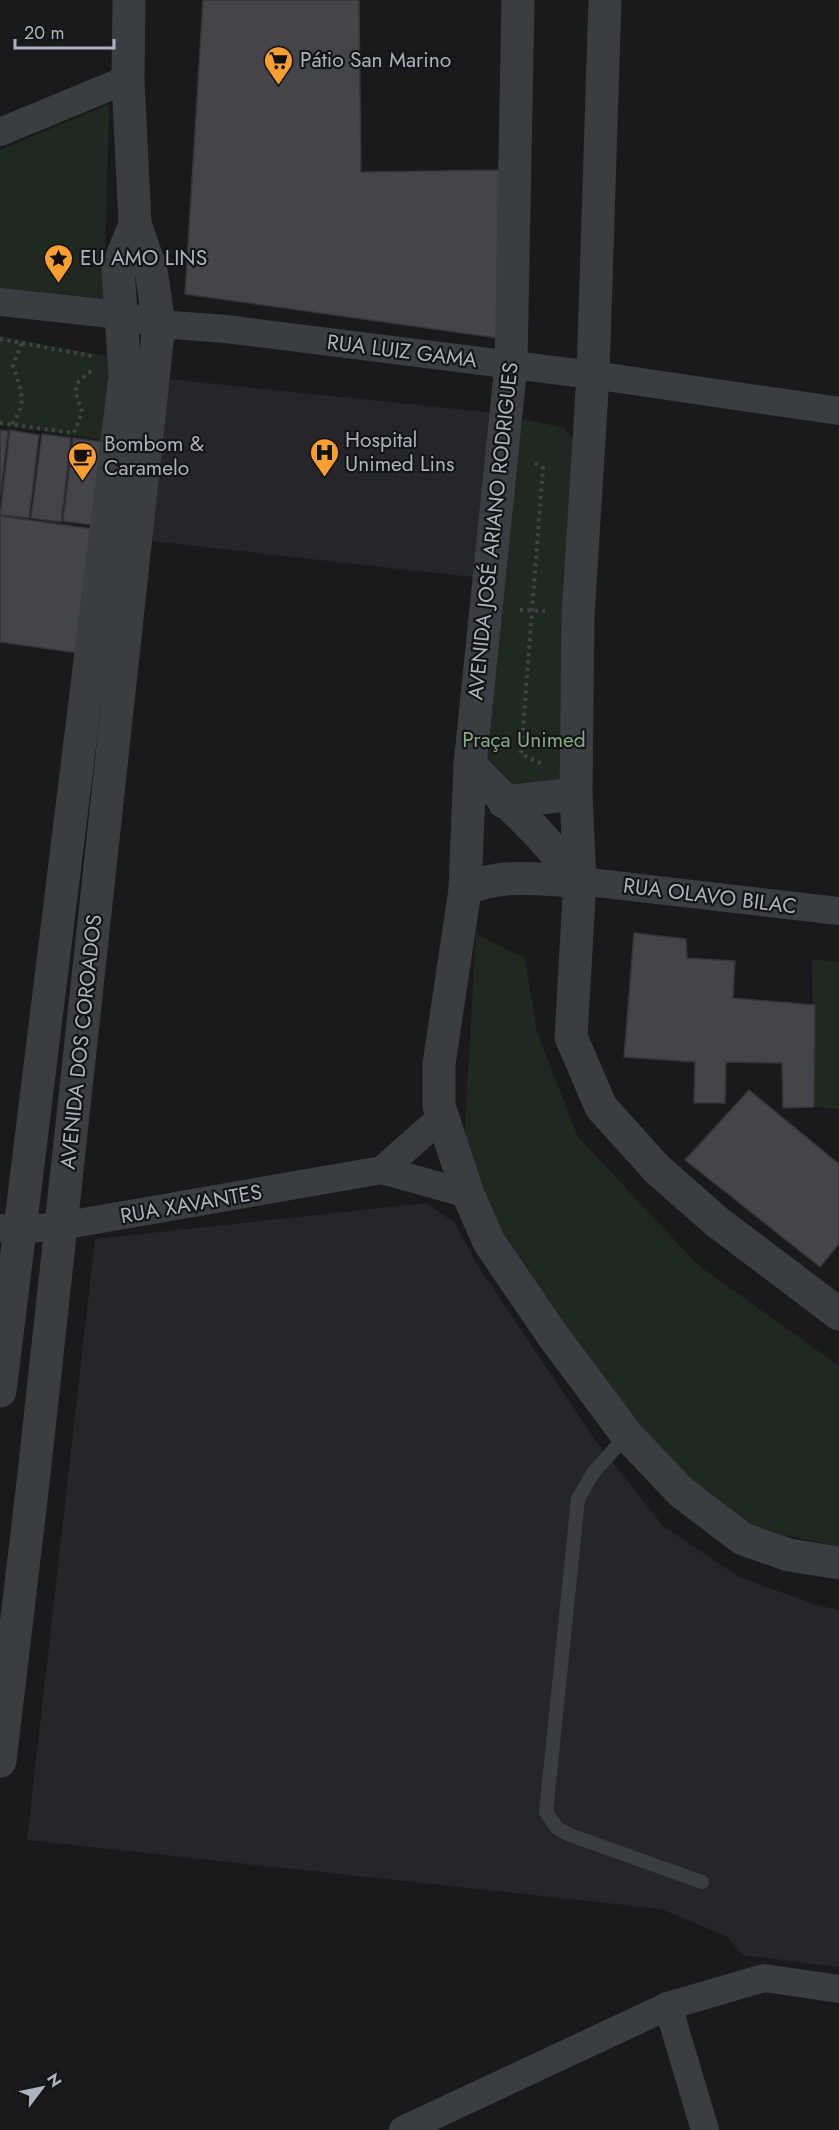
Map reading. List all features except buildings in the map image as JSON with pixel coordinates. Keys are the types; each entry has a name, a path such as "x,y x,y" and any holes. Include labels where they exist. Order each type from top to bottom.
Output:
{"street":[{"path":"129,0 128,79 135,224"},
{"name":"AVENIDA JOSÉ ARIANO RODRIGUES","path":"518,0 511,365 470,765 465,890 439,1064 442,1117 468,1194 489,1242 553,1335 627,1435 681,1492 743,1539 789,1555 839,1563"},
{"path":"605,0 593,375 578,616 576,794 580,881 571,1037 601,1107 657,1169 716,1221 839,1314"},
{"path":"0,132 128,79"},
{"name":"AVENIDA DOS COROADOS","path":"0,1391 9,1229 125,377 118,267 135,224"},
{"name":"AVENIDA DOS COROADOS","path":"0,1761 61,1227 159,324 151,270 135,224"},
{"name":"RUA LUIZ GAMA","path":"0,302 120,315 159,324 226,329 593,375 839,411"},
{"path":"470,765 504,802 538,833 580,881"},
{"path":"504,802 576,794"},
{"path":"465,890 482,882 496,879 580,881"},
{"name":"RUA OLAVO BILAC","path":"580,881 839,911"},
{"path":"382,1170 442,1117"},
{"name":"RUA XAVANTES","path":"9,1229 61,1227 382,1170 468,1194"},
{"path":"403,2130 668,2006 764,1978 839,1989"},
{"path":"668,2006 705,2130"}],"lane":[{"path":"627,1435 593,1473 578,1499 546,1812 556,1828 570,1835 702,1882"}],"path":[{"path":"0,339 97,357"},
{"path":"12,424 23,404 22,392 13,365 22,343"},
{"path":"0,423 74,433 82,412 75,391 84,375 101,364"},
{"path":"527,458 543,468 522,754 551,769"},
{"path":"513,610 568,612 578,616"}],"shaded area":[{"name":"Hospital Unimed Lins","path":"168,379 496,413 481,578 150,541"},
{"path":"426,1203 454,1222 480,1269 598,1444 663,1526 739,1577 816,1605 839,1610 839,1967 743,1955 726,1936 661,1909 27,1840 95,1239"}],"green space":[{"path":"109,104 104,308 0,292 0,150"},
{"path":"0,336 115,358 104,440 0,425"},
{"name":"Praça Unimed","path":"525,419 564,428 575,441 561,786 496,784 485,768 513,429"},
{"path":"476,934 525,958 537,1032 578,1137 698,1265 839,1366 839,1546 740,1526 655,1453 489,1220 464,1144"},
{"path":"812,959 839,962 839,1109 814,1107"}],"place":[{"name":"Pátio San Marino","path":"279,86"},
{"name":"EU AMO LINS","path":"59,284"},
{"name":"Hospital Unimed Lins","path":"324,478"},
{"name":"Bombom & Caramelo","path":"83,482"}]}
